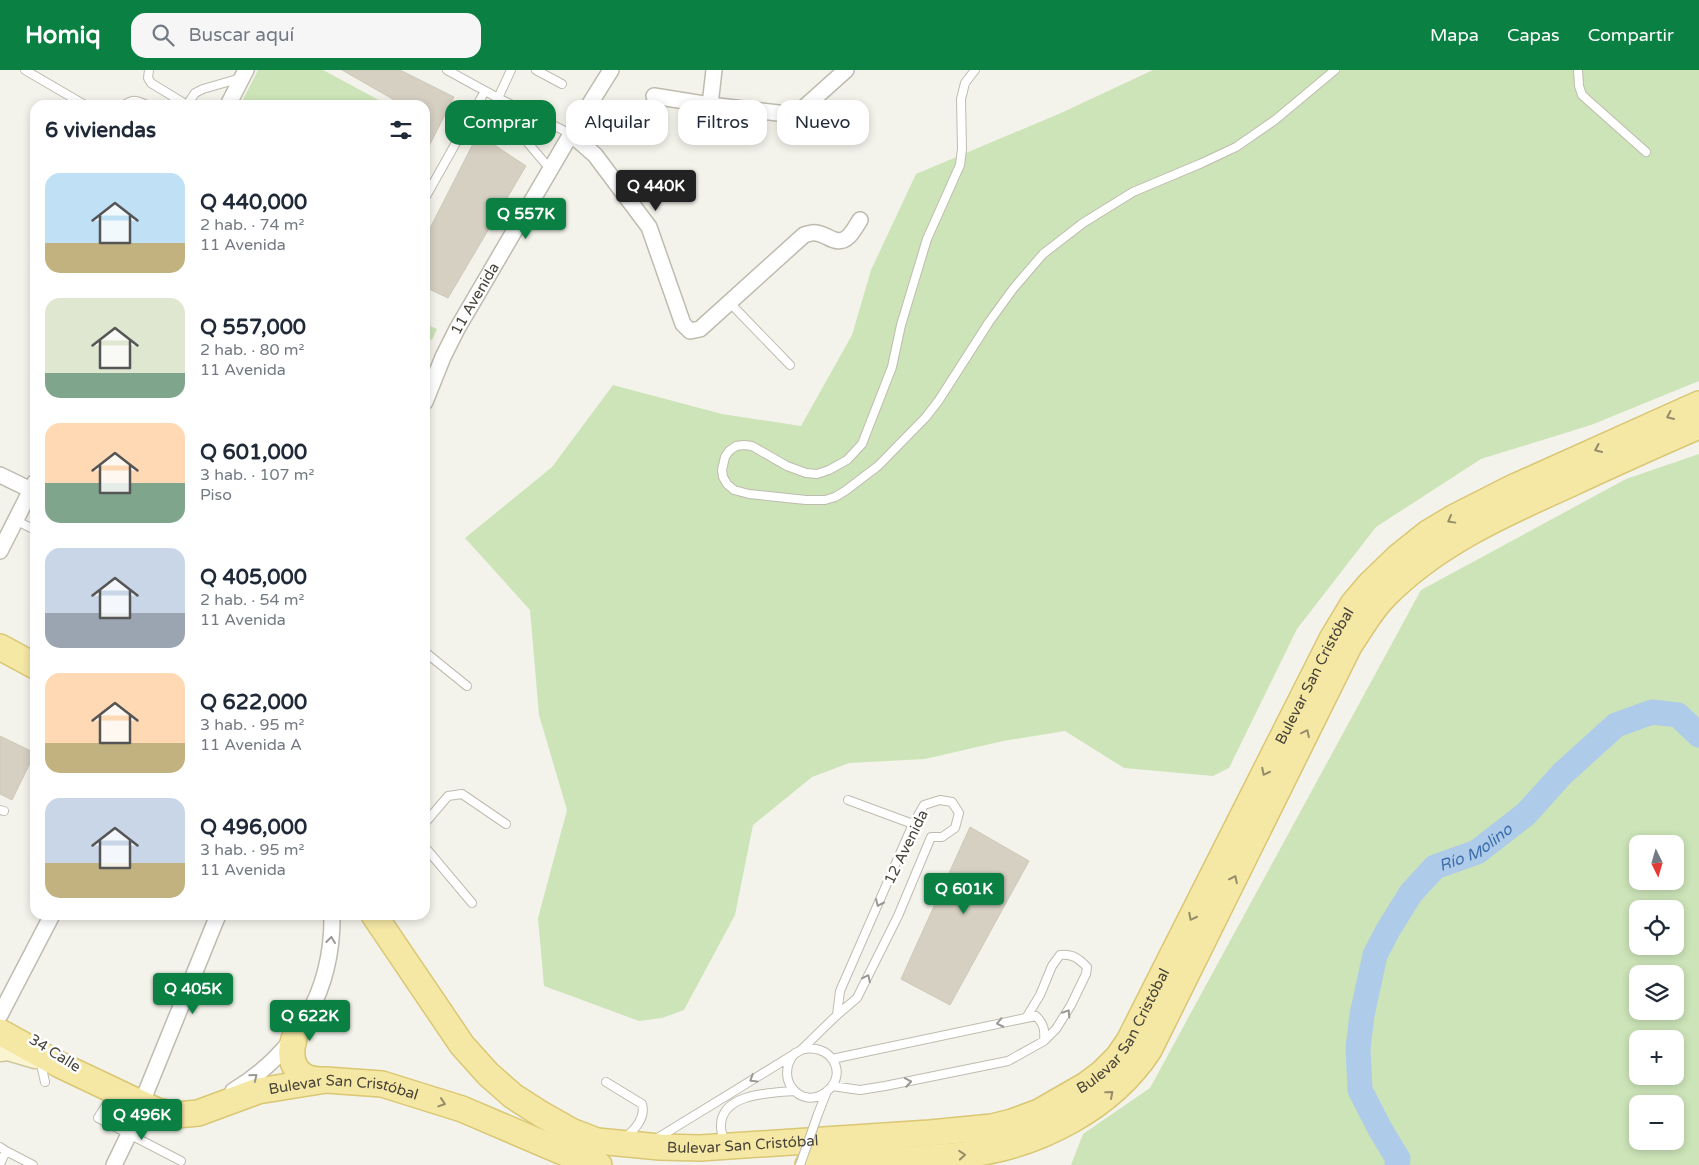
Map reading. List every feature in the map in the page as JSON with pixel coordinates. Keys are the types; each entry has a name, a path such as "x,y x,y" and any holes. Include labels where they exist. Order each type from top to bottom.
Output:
{"main road":[{"name":"Bulevar San Cristóbal","path":"808,1165 972,1154 1000,1148 1075,1118 1103,1100 1122,1084 1138,1067 1149,1050 1349,646 1383,598 1408,574 1434,555 1646,438 1699,404"},
{"name":"Bulevar San Cristóbal","path":"377,920 462,1045 488,1074 513,1096 541,1114 571,1131 597,1141 660,1147 700,1148 930,1133 992,1127 1039,1112 1066,1098 1097,1077 1118,1057 1129,1041 1332,639 1353,604 1369,585 1398,557 1428,533 1512,488 1646,438 1699,426"},
{"path":"0,643 30,654"},
{"path":"0,648 30,663"},
{"name":"34 Calle","path":"0,1020 65,1056 111,1090"},
{"name":"34 Calle","path":"0,1032 48,1068 111,1090 140,1104"},
{"path":"294,1039 291,1049 292,1060 297,1070 305,1077 315,1080 326,1080"},
{"path":"0,1050 8,1049 48,1068"},
{"name":"Bulevar San Cristóbal","path":"140,1104 157,1111 177,1115 198,1113 258,1091 326,1080 382,1084 462,1109 572,1156 598,1165"}],"street":[{"name":"11 Avenida","path":"592,100 611,70"},
{"path":"711,100 714,70"},
{"path":"767,112 798,114 846,70"},
{"path":"231,100 244,74"},
{"path":"654,96 679,100"},
{"name":"11 Avenida","path":"430,389 442,357 457,329 566,142"},
{"path":"584,145 595,155 648,227 683,324 690,331 700,329 804,235 813,232 838,242 847,238 860,220"},
{"path":"0,475 30,485"},
{"path":"0,551 30,492"},
{"path":"0,1015 49,920"},
{"path":"114,1165 129,1134 216,920"},
{"path":"198,1113 248,1082 274,1061 294,1039 309,1014 321,986 328,960 332,920"}],"lane":[{"path":"25,70 76,100"},
{"path":"148,70 148,78 151,83 179,100"},
{"path":"447,70 566,132"},
{"path":"498,98 511,70"},
{"path":"536,70 562,84"},
{"path":"974,70 964,84 961,99 962,149 960,165 927,239 901,325 892,367 872,423 862,444 847,460 817,474 806,473 786,466 752,446 736,446 725,457 722,470 727,484 734,490 749,494 806,500 825,500 844,491 878,466 926,417 989,322 1013,289 1043,254 1083,223 1133,192 1236,147 1275,120 1335,70"},
{"path":"1578,70 1578,86 1582,95 1646,152"},
{"path":"190,100 195,93 203,89 244,74"},
{"path":"430,189 485,91"},
{"path":"498,98 528,143 550,169"},
{"path":"730,302 790,365"},
{"path":"15,520 30,528"},
{"path":"430,656 467,686"},
{"path":"430,817 448,796 462,794 506,824"},
{"path":"848,800 913,824"},
{"name":"12 Avenida","path":"646,1146 798,1052 857,998 898,916 931,837 942,837 956,828 959,813 952,802 940,800 924,805 913,824 840,991 837,1015"},
{"path":"430,853 472,903"},
{"path":"800,1165 818,1114 830,1089 836,1072 828,1053 815,1048 798,1052 790,1059 786,1072 787,1079 794,1091 800,1095 814,1097 830,1089 860,1090 914,1081 1008,1061 1044,1041 1056,1029 1072,1005 1086,974 1087,967 1078,958 1069,954 1060,955 1052,966 1040,995 1026,1018"},
{"path":"832,1059 1036,1016 1043,1023 1045,1031 1044,1041"},
{"path":"606,1082 642,1104 644,1111 635,1128 621,1142"},
{"path":"111,1090 98,1118 181,1161"},
{"path":"726,1146 720,1128 722,1116 732,1104 749,1096 794,1091"},
{"path":"0,1164 3,1149 33,1165"}],"green space":[{"path":"258,70 323,70 379,100 243,100"},
{"path":"1153,70 1699,70 1699,381 1591,425 1481,459 1376,527 1297,629 1229,768 1213,776 1124,768 1065,731 1003,741 925,759 849,763 812,777 753,825 735,915 684,1010 662,1018 639,1021 544,986 538,918 567,810 539,715 530,610 465,538 552,467 613,385 722,414 801,426 852,335 871,270 916,174 1061,113"},
{"path":"430,326 437,329 432,340 430,339"},
{"path":"1699,454 1699,1165 1071,1165 1083,1134 1150,1088 1421,590 1626,479"}],"building":[{"path":"342,70 400,70 454,97 452,100 445,100 445,115 430,144 430,100 394,100"},
{"path":"472,145 494,145 526,166 448,298 430,289 430,228"},
{"path":"0,736 30,751 30,763 12,800 0,794"},
{"path":"970,827 1029,861 950,1005 901,979"}],"waterway":[{"name":"Río Molino","path":"1397,1165 1398,1159 1360,1090 1358,1048 1362,1015 1375,955 1411,893 1435,867 1477,852 1526,814 1562,774 1616,725 1652,712 1678,715 1699,735"}]}
